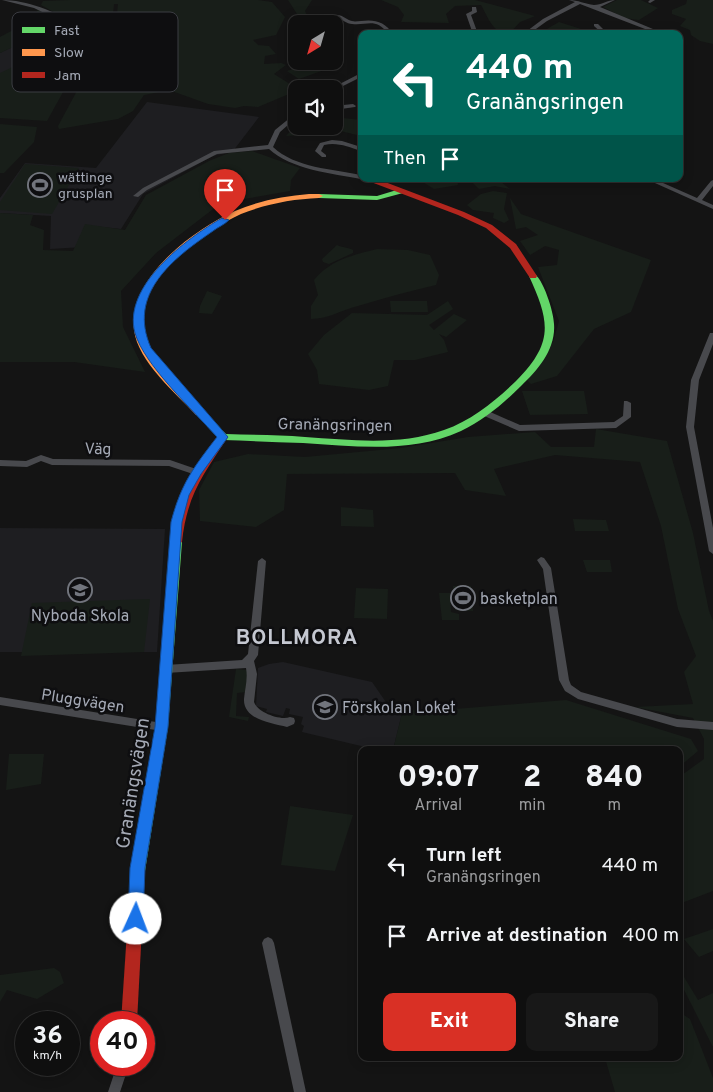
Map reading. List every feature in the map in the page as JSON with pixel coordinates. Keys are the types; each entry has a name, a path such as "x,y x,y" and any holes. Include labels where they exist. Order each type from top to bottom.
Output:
{"street":[{"path":"4,0 36,7 46,12"},
{"path":"571,0 596,7 643,30"},
{"path":"596,7 613,0"},
{"path":"531,30 545,20 580,2"},
{"path":"474,8 475,12 468,14 474,30"},
{"path":"343,19 351,24 366,20 375,22 386,30"},
{"path":"596,25 602,30"},
{"path":"343,84 358,76"},
{"path":"343,107 353,106"},
{"path":"270,147 277,130 288,121"},
{"path":"324,156 318,151 322,144 327,142 345,143 358,148"},
{"path":"270,147 277,154 287,159 358,176"},
{"path":"136,196 145,189 216,152 270,147"},
{"path":"353,175 358,169"},
{"name":"Granängsringen","path":"223,437 352,443 393,442 448,432 485,413 508,394 542,354 551,328 548,304 524,257 503,234 463,214 374,182"},
{"path":"656,182 713,207"},
{"path":"698,201 713,182"},
{"path":"223,437 146,348 139,331 139,307 152,280 210,228 236,214 268,203 305,197 381,199 400,191"},
{"path":"713,336 695,380 690,427 709,510 713,550"},
{"path":"485,413 518,428 616,426 627,417 627,402"},
{"name":"Granängsvägen","path":"130,1011 138,868 162,727 177,522 184,495 196,472 223,437"},
{"name":"Väg","path":"0,463 27,464 41,458 52,462 170,463 196,472"},
{"path":"541,560 547,568 564,680 568,688 578,695 677,723 713,726"},
{"path":"166,669 245,664 253,656 262,562"},
{"path":"249,660 252,670 249,706 252,712 286,723 290,721"},
{"name":"Pluggvägen","path":"0,701 162,727"},
{"path":"268,943 300,1092"},
{"path":"114,1092 119,1076"}],"shaded area":[{"path":"70,0 258,0 272,2 285,17 276,35 253,40 258,45 269,46 276,54 265,56 264,64 281,63 286,65 274,74 288,83 288,94 258,107 244,106 235,108 208,104 175,92 178,92 178,12 117,12 118,4 114,4 113,12 54,12 41,5 43,1"},
{"path":"288,0 312,0 305,11 307,15 297,14"},
{"path":"381,0 475,0 535,16 520,22 513,30 498,30 481,5 455,6 446,14 449,23 401,22 404,15 398,7"},
{"path":"617,0 641,0 658,8 639,20 624,18 603,7"},
{"path":"687,0 713,0 713,44 700,41 691,35 690,30 680,26 686,19 672,14 672,10 686,4"},
{"path":"559,22 584,30 545,30"},
{"path":"12,31 12,48 0,53 0,37"},
{"path":"12,47 12,81 0,80 0,53"},
{"path":"12,67 12,92 63,92 47,121 0,118 0,73"},
{"path":"290,70 324,70 299,79 287,71"},
{"path":"76,92 159,92 144,95 133,111 118,119 59,129 58,126"},
{"path":"147,102 259,117 233,151 213,156 143,194 121,229 93,226 83,247 50,249 51,216 0,213 0,198 25,163 96,168"},
{"path":"343,118 358,120 358,135 343,132"},
{"path":"0,124 37,127 34,142 4,173 0,173"},
{"path":"252,151 300,168 291,180 290,191 221,203 156,253 121,291 123,327 145,372 74,362 0,362 0,213 33,215 30,225 44,230 43,250 73,251 85,224 125,230 146,195 209,161 229,153"},
{"name":"wättinge grusplan","path":"25,164 79,168 52,214 0,210 0,202"},
{"path":"423,182 458,182 458,185 434,189"},
{"path":"472,182 501,182 510,189 495,186 479,189"},
{"path":"493,191 507,193 504,209 509,220 504,223 493,218 494,213 473,210 467,205 481,194"},
{"path":"510,198 521,214 651,260 631,312 594,329 557,376 531,384 527,380 553,342 559,321 538,267 557,265 559,250 545,246 530,255 520,241 538,235 526,227 516,229"},
{"path":"337,245 353,250 353,253 329,264 323,262 322,259"},
{"path":"377,249 408,250 430,255 439,275 436,285 378,300 324,318 311,319 311,306 318,295 314,280 320,273 342,259"},
{"path":"207,291 222,296 212,314 199,313"},
{"path":"390,301 427,301 428,312 391,312"},
{"path":"448,301 453,309 429,325 434,330 454,314 467,320 446,337 439,334 444,340 448,352 415,360 394,360 388,386 369,390 319,384 317,370 308,354 324,335 352,313 427,315"},
{"path":"522,391 584,391 588,414 530,415"},
{"path":"596,429 667,441 693,533 709,611 713,621 713,891 683,902 683,774 704,759 704,739 693,718 635,707 693,704 684,672 696,656 678,609 661,526 640,462 555,455 494,469 506,496 465,490 455,473 287,474 284,510 256,527 200,521 199,490 214,462 248,454 305,457 401,448 468,437 535,432 551,447 594,447"},
{"path":"341,507 373,510 374,527 341,526"},
{"path":"573,519 606,520 609,531 575,531"},
{"name":"Nyboda Skola","path":"0,528 165,529 157,652 0,652"},
{"path":"583,560 610,560 612,572 587,572"},
{"name":"basketplan","path":"453,586 471,586 473,611 455,610"},
{"path":"356,588 388,589 387,619 354,618"},
{"path":"439,593 450,593 451,612 459,614 459,620 442,620"},
{"path":"150,599 144,652 21,656 32,603"},
{"name":"Förskolan Loket","path":"283,662 372,682 390,708 403,709 394,746 361,746 302,732 304,726 301,724 303,717 289,714 290,709 286,708 283,716 266,712 267,709 256,706 258,668"},
{"path":"236,669 248,670 246,692 237,693 236,716 249,717 248,721 229,717"},
{"path":"566,700 691,739 698,751 683,764 683,746 394,746 403,709 430,711"},
{"path":"9,754 44,754 41,784 6,790"},
{"path":"290,806 353,815 335,871 281,865"},
{"path":"713,929 713,951 699,957 684,939"},
{"path":"54,968 60,972 64,983 37,999 7,990 0,1002 0,975"},
{"path":"683,975 698,1000 713,993 713,1047 683,988"},
{"path":"683,1015 690,1019 713,1078 713,1092 615,1092 606,1061 683,1061"}],"traffic: fast":[{"path":"319,196 377,198 400,191"},
{"path":"200,413 223,437 375,444 429,438 457,429 477,418 504,397 534,367 543,354 548,342 550,319 541,292 533,276"},
{"path":"138,871 162,727 176,542"}],"traffic: slow":[{"path":"200,413 164,375 143,343 139,331 138,313 144,295 155,277 170,260 205,231 222,221 247,209 267,203 299,197 319,196"}],"traffic: jam":[{"path":"376,182 461,214 489,227 502,235 513,246 524,259 533,276"},
{"path":"176,542 181,512 191,486 223,437"},
{"path":"130,1011 138,871"}],"place":[{"name":"wättinge grusplan","path":"40,185"},
{"name":"Nyboda Skola","path":"80,590"},
{"name":"basketplan","path":"463,598"},
{"name":"Förskolan Loket","path":"325,707"}],"district":[{"name":"BOLLMORA","path":"297,637"}],"route":[{"path":"136,919 138,868 162,727 177,522 184,495 196,472 223,437 146,348 139,331 139,307 152,280 210,228 225,220"}]}
